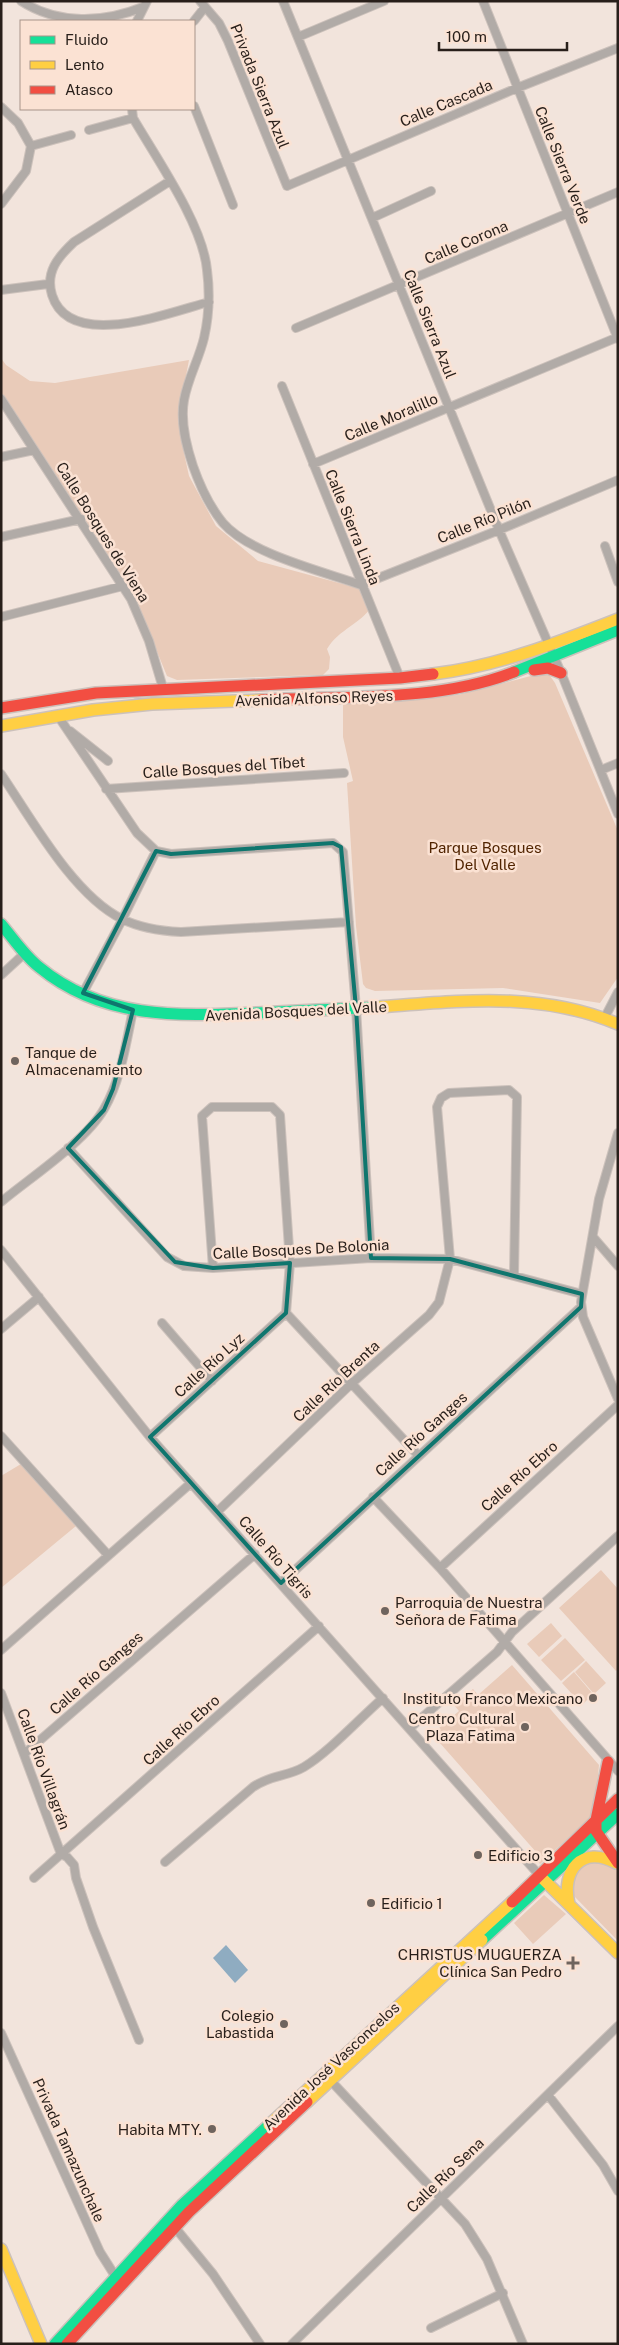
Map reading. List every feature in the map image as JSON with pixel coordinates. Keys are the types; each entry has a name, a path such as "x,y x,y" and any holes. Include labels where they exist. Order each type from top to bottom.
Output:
{"main road":[{"name":"Avenida Alfonso Reyes","path":"1,726 58,716 152,704 405,694 447,688 503,676 618,619"},
{"name":"Avenida Alfonso Reyes","path":"1,708 96,693 164,688 400,678 468,669 552,651 618,630"},
{"path":"503,676 548,668 561,672"},
{"name":"Avenida Bosques del Valle","path":"1,924 25,953 53,977 83,993 133,1010 189,1016 510,1001 572,1008 605,1017 618,1024"},
{"path":"608,1762 596,1820 597,1833 618,1864"},
{"name":"Avenida José Vasconcelos","path":"172,2223 331,2081 542,1879 618,1799"},
{"name":"Avenida José Vasconcelos","path":"67,2344 119,2281 172,2223 322,2074 618,1814"},
{"path":"569,1904 567,1879 576,1865 585,1859 598,1856 610,1859 618,1864"},
{"path":"542,1879 618,1953"},
{"path":"1,2249 41,2344"},
{"name":"Avenida José Vasconcelos","path":"55,2344 119,2281"}],"street":[{"path":"21,1 50,15 67,18 107,17 145,4"},
{"name":"Calle Sierra Azul","path":"283,1 499,530 561,672 618,814"},
{"path":"298,37 384,1"},
{"name":"Calle Sierra Verde","path":"484,1 618,338"},
{"path":"137,20 145,4"},
{"path":"194,20 202,4"},
{"name":"Privada Sierra Azul","path":"202,4 219,23 228,41 287,186"},
{"name":"Calle Cascada","path":"287,186 348,158 618,48"},
{"path":"1,107 18,123 32,146 26,171 1,204"},
{"path":"195,109 233,205"},
{"path":"132,110 133,118 198,233 207,269 209,302 204,339 188,384 182,418 190,458 205,493 223,523 242,539 278,556 361,584"},
{"path":"89,130 133,118"},
{"path":"32,146 71,135"},
{"path":"170,181 74,242 62,254 53,269 48,284 53,300 65,315 75,322 89,325 105,325 139,320 209,302"},
{"path":"372,218 431,191"},
{"name":"Calle Corona","path":"296,328 618,192"},
{"path":"1,290 48,284"},
{"name":"Calle Moralillo","path":"313,464 618,338"},
{"name":"Calle Sierra Linda","path":"282,386 400,678"},
{"name":"Calle Bosques de Viena","path":"1,399 81,519 131,599 149,641 164,688"},
{"path":"1,457 34,450"},
{"name":"Calle Río Pilón","path":"361,584 499,530 618,480"},
{"path":"1,537 81,519"},
{"path":"604,546 618,582"},
{"path":"1,617 123,586"},
{"path":"58,716 137,834 156,851 171,854 333,843 343,852 356,1008 371,1258"},
{"path":"65,727 108,761"},
{"path":"601,770 618,763"},
{"name":"Calle Bosques del Tíbet","path":"106,788 344,773"},
{"path":"1,774 66,868 92,896 122,920 163,931 181,932 349,922"},
{"path":"83,993 156,851"},
{"path":"1,975 25,953"},
{"path":"605,1017 618,992"},
{"path":"1,1202 68,1148 91,1126 104,1110 118,1072 133,1010"},
{"name":"Calle Río Brenta","path":"218,1511 351,1384 434,1310 441,1297 450,1258 437,1107 439,1102 449,1093 508,1090 516,1094 518,1102 514,1275"},
{"path":"213,1268 202,1120 204,1112 212,1107 268,1107 278,1112 290,1263 286,1313 418,1455"},
{"path":"617,1135 599,1198 581,1307 583,1317 618,1399"},
{"name":"Calle Bosques De Bolonia","path":"68,1148 167,1257 184,1266 213,1268 371,1258 450,1258 582,1294"},
{"path":"593,1237 618,1266"},
{"name":"Calle Río Tigris","path":"1,1250 150,1437 218,1511 542,1879"},
{"path":"1,1329 39,1297"},
{"name":"Calle Río Ganges","path":"281,1583 581,1307"},
{"name":"Calle Río Lyz","path":"150,1437 286,1313"},
{"path":"162,1322 212,1381"},
{"name":"Calle Río Ebro","path":"440,1568 618,1405"},
{"path":"1,1436 108,1555"},
{"path":"1,1650 191,1483"},
{"path":"373,1497 440,1568 608,1762 618,1771"},
{"path":"410,1728 497,1652 503,1642 581,1567 618,1536"},
{"name":"Calle Río Ganges","path":"24,1754 255,1554"},
{"name":"Calle Río Ebro","path":"34,1878 319,1626"},
{"name":"Calle Río Villagrán","path":"1,1694 61,1854 67,1857 74,1865 76,1878 93,1927 139,2040"},
{"path":"165,1862 266,1778 298,1770 313,1761 383,1698"},
{"name":"Calle Río Sena","path":"292,2344 618,2026"},
{"name":"Privada Tamazunchale","path":"1,2033 100,2252 119,2281"},
{"path":"331,2081 465,2224 476,2240 503,2293 523,2344"},
{"path":"548,2095 603,2165 618,2192"},
{"path":"172,2223 214,2274 260,2344"},
{"path":"431,2328 503,2293"}],"highlighted area":[{"path":"333,843 341,847 356,1008 371,1258 450,1259 582,1294 581,1307 281,1583 150,1437 286,1313 290,1263 213,1268 175,1262 68,1148 104,1110 113,1089 133,1010 83,993 156,851 171,854"}],"green space":[{"path":"1,358 6,365 30,381 55,383 189,360 180,407 182,444 189,476 216,526 258,561 361,589 371,607 362,618 338,636 327,649 330,657 329,669 323,675 177,680 167,676 138,605 105,551 1,394"},
{"name":"Parque Bosques Del Valle","path":"548,673 555,683 618,831 618,977 600,1003 503,988 375,991 366,988 363,984 356,926 347,783 353,781 343,737 343,703 458,695"},
{"path":"21,1464 76,1526 1,1588 1,1476"},
{"path":"601,1570 618,1589 618,1669 616,1671 559,1608"},
{"path":"551,1623 562,1636 539,1657 527,1644"},
{"path":"565,1638 585,1660 561,1681 541,1660"},
{"path":"586,1661 606,1683 594,1694 575,1672"},
{"path":"512,1665 599,1765 594,1814 540,1864 533,1856 536,1852 432,1734 459,1711 454,1705 473,1689 478,1695"},
{"path":"574,1672 593,1694 582,1705 562,1683"},
{"path":"591,1859 613,1866 618,1871 618,1941 573,1895 571,1885 574,1872"},
{"path":"544,1895 566,1914 533,1944 514,1923"}],"water":[{"path":"226,1945 248,1970 235,1983 213,1958"}],"waterway":[{"path":"134,700 148,699"}],"traffic: fast":[{"path":"514,672 618,630"},
{"path":"1,924 39,967 64,984 89,997 116,1006 143,1011 199,1015 379,1007"},
{"path":"482,1940 618,1814"},
{"path":"55,2344 182,2205 269,2125"}],"traffic: slow":[{"path":"433,674 504,659 550,645 618,619"},
{"path":"1,726 93,710 152,704 261,700"},
{"path":"379,1007 470,1001 530,1003 589,1014 618,1024"},
{"path":"569,1904 568,1881 571,1871 577,1864 584,1859 593,1857 604,1858 616,1863"},
{"path":"541,1877 618,1953"},
{"path":"269,2125 512,1902"},
{"path":"307,2102 482,1940"},
{"path":"1,2249 41,2344"}],"traffic: jam":[{"path":"534,670 548,668 561,673"},
{"path":"261,700 389,696 422,693 485,682 514,672"},
{"path":"1,708 96,693 400,678 433,674"},
{"path":"608,1762 596,1820 596,1831 618,1863"},
{"path":"512,1902 618,1799"},
{"path":"67,2344 189,2212 307,2102"}],"place":[{"name":"Tanque de Almacenamiento","path":"15,1061"},
{"name":"Parroquia de Nuestra Señora de Fatima","path":"385,1611"},
{"name":"Instituto Franco Mexicano","path":"593,1698"},
{"name":"Centro Cultural Plaza Fatima","path":"525,1727"},
{"name":"Edificio 3","path":"478,1855"},
{"name":"Edificio 1","path":"371,1903"},
{"name":"CHRISTUS MUGUERZA Clínica San Pedro","path":"573,1963"},
{"name":"Colegio Labastida","path":"284,2024"},
{"name":"Habita MTY.","path":"212,2129"}]}
